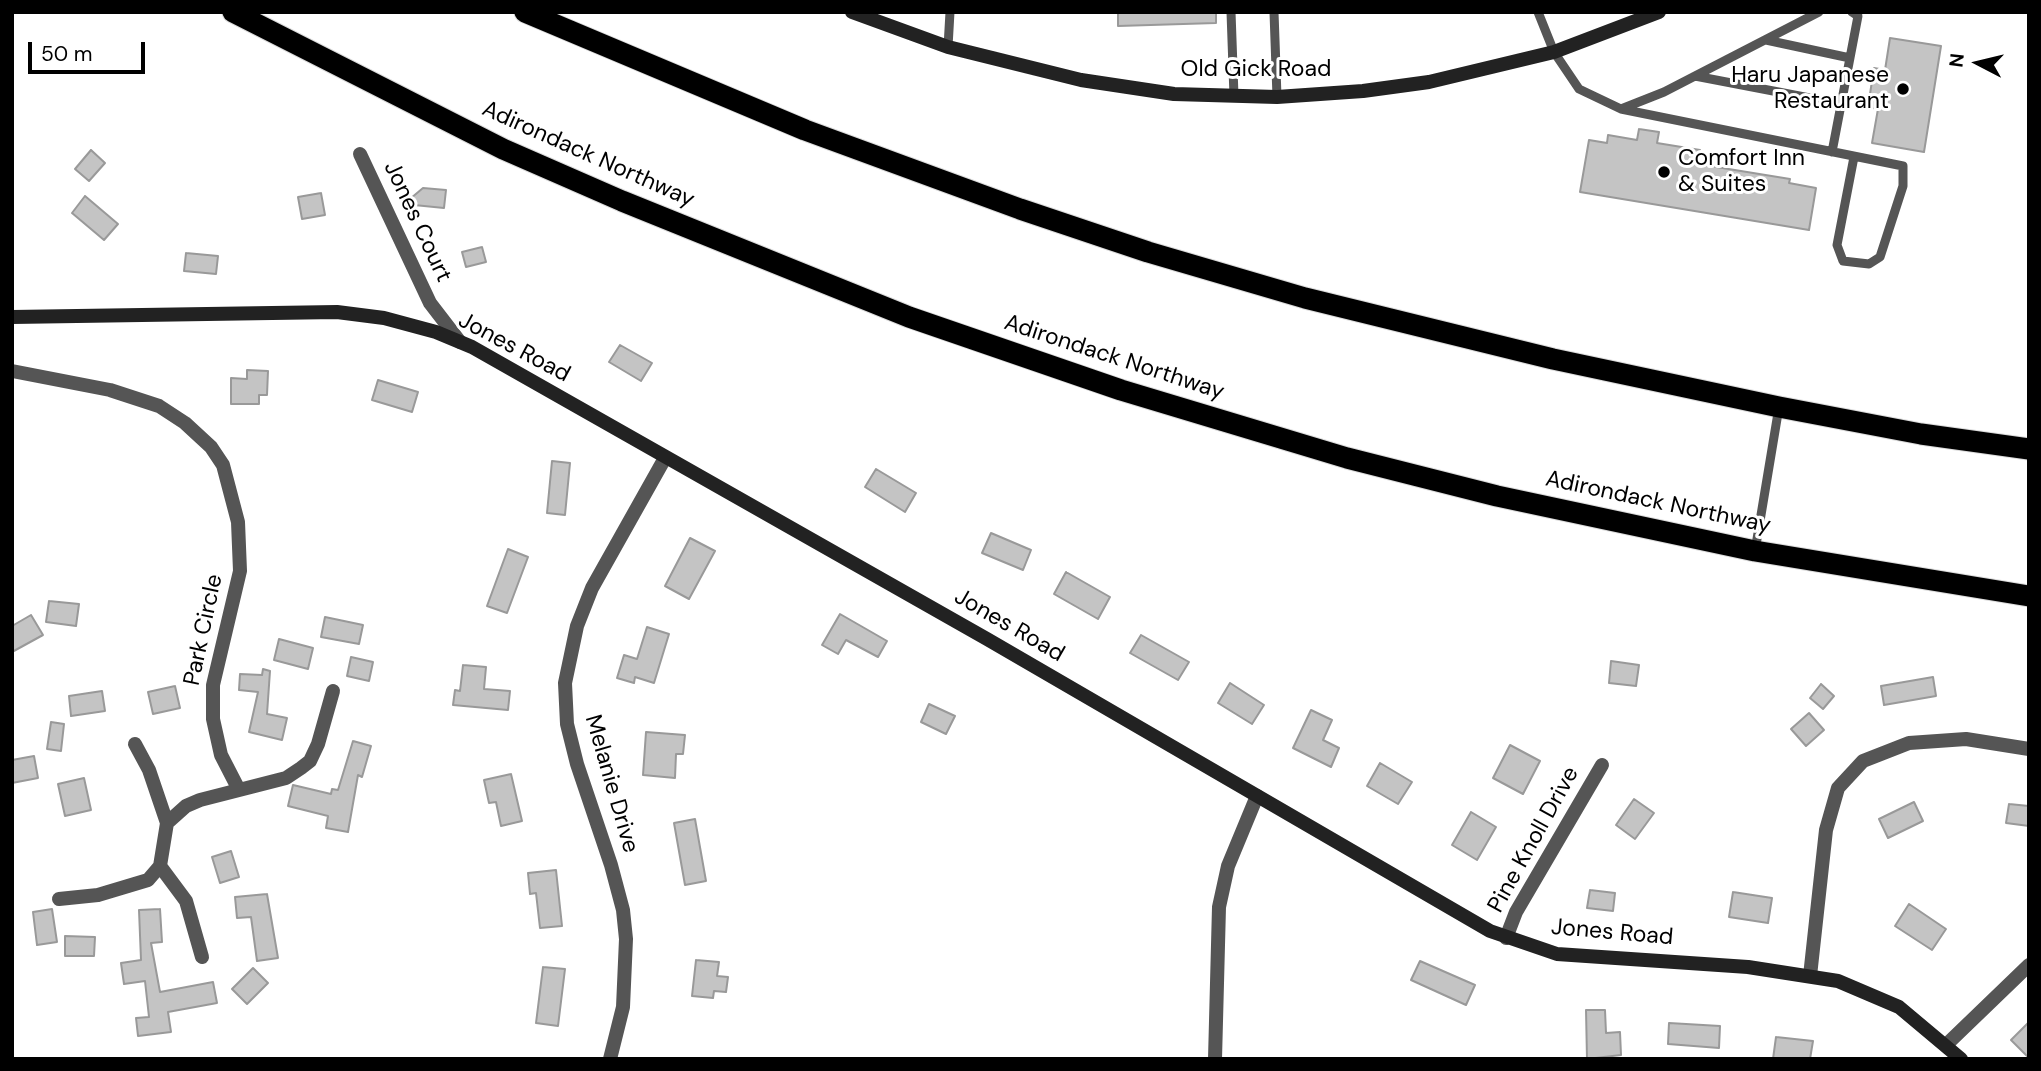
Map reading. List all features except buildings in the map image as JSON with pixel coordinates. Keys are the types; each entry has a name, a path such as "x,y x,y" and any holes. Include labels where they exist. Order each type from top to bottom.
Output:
{"highway":[{"name":"Adirondack Northway","path":"233,12 503,149 622,201 909,317 1121,390 1347,458 1497,496 1755,551 2029,596"},
{"path":"525,12 805,130 1020,209 1148,252 1305,298 1552,359 1779,407 1921,434 2029,449"}],"street":[{"name":"Old Gick Road","path":"852,12 948,47 1021,68 1114,86 1174,94 1277,97 1363,91 1429,82 1555,52 1659,12"},
{"name":"Jones Court","path":"360,155 430,303 460,342"},
{"name":"Jones Road","path":"12,317 337,312 384,318 460,342 988,639 1506,938 1557,954 1748,967 1838,981 1899,1007 1961,1059"},
{"name":"Park Circle","path":"12,371 110,390 159,406 212,447 223,465 238,522 240,571 213,685 213,719 221,755 238,788"},
{"name":"Melanie Drive","path":"610,1059 624,1007 626,939 623,910 577,764 567,724 565,683 577,626 592,588 664,458"},
{"path":"167,823 186,806 238,788 286,778 310,761 318,744 333,691"},
{"path":"1810,976 1826,830 1838,788 1863,761 1909,743 1966,738 2029,749"},
{"path":"60,899 98,895 148,880 160,866 167,823 149,770 135,744"},
{"name":"Pine Knoll Drive","path":"1506,938 1516,912 1602,765"},
{"path":"1215,1059 1219,907 1228,866 1257,796"},
{"path":"160,866 186,901 202,957"},
{"path":"1946,1045 2029,965"}],"lane":[{"path":"948,47 950,12"},
{"path":"1231,12 1234,96"},
{"path":"1274,12 1277,97"},
{"path":"1538,12 1555,52 1579,89 1621,109 1903,166 1903,186 1880,257 1869,264 1843,261 1837,245 1854,157"},
{"path":"1621,109 1695,76 1819,12"},
{"path":"1832,152 1858,16 1852,12"},
{"path":"1766,40 1850,58"},
{"path":"1695,76 1841,104"},
{"path":"1755,551 1779,407"}],"place":[{"name":"Haru Japanese Restaurant","path":"1903,89"},
{"name":"Comfort Inn & Suites","path":"1664,172"}]}
